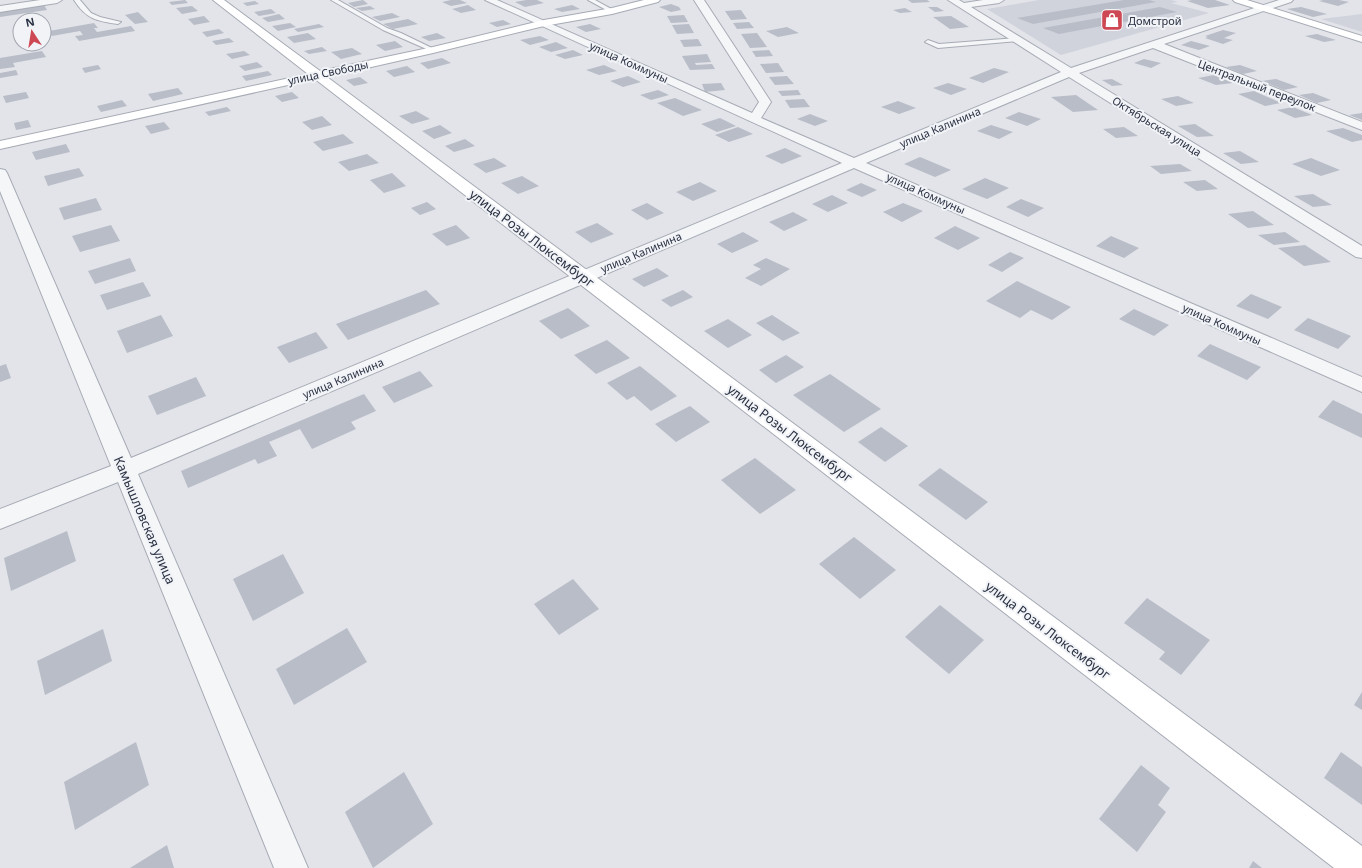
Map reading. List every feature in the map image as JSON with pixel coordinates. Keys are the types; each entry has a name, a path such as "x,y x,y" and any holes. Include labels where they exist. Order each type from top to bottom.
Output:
{"street":[{"path":"0,9 57,0"},
{"name":"улица Розы Люксембург","path":"218,0 1362,868"},
{"name":"улица Коммуны","path":"490,0 544,23 754,119 856,162 1362,385"},
{"name":"улица Свободы","path":"0,145 433,50 544,23 612,11 655,0"},
{"path":"699,0 764,102 754,119"},
{"path":"958,3 999,0"},
{"path":"1238,0 1362,39"},
{"name":"улица Калинина","path":"0,520 124,470 1070,72 1288,0"},
{"name":"Октябрьская улица","path":"958,3 1362,253"},
{"name":"Центральный переулок","path":"1153,44 1362,126"},
{"name":"Камышловская улица","path":"0,173 291,868"}],"lane":[{"path":"77,0 82,10 90,16 118,22"},
{"path":"334,0 384,29 399,34 433,50"},
{"path":"591,0 612,11"},
{"path":"928,42 938,46 1017,40"}],"shaded area":[{"path":"1039,0 1171,0 1178,2 1171,3 1209,13 1061,55 987,9"},
{"path":"1362,14 1362,32 1321,19"}],"building":[{"path":"185,0 188,3 172,5 169,2"},
{"path":"363,0 368,4 354,7 348,3"},
{"path":"460,0 467,3 451,6 442,2"},
{"path":"537,0 544,3 525,7 515,2"},
{"path":"908,0 927,0 930,2 912,3"},
{"path":"1124,0 1149,0 1156,2 1033,24 1017,18"},
{"path":"1215,0 1230,5 1208,8 1187,1"},
{"path":"1339,0 1349,2 1338,6 1319,1"},
{"path":"255,1 259,4 247,6 243,3"},
{"path":"671,4 679,7 681,10 671,12 659,7"},
{"path":"44,5 47,10 34,12 12,12 12,15 0,17 0,12"},
{"path":"468,5 476,10 461,13 452,9"},
{"path":"572,5 580,9 562,12 554,9"},
{"path":"192,6 198,11 182,14 176,8"},
{"path":"370,6 375,9 362,11 356,8"},
{"path":"928,7 937,7 944,11 935,12"},
{"path":"1160,7 1177,12 1059,34 1043,28"},
{"path":"1301,7 1327,14 1313,17 1287,9"},
{"path":"905,8 912,12 900,13 893,10"},
{"path":"271,9 276,13 259,16 254,12"},
{"path":"741,10 747,19 731,20 725,11"},
{"path":"138,12 148,22 135,24 125,15"},
{"path":"392,13 400,17 380,21 372,17"},
{"path":"279,14 285,19 268,22 262,18"},
{"path":"684,15 688,22 671,23 667,16"},
{"path":"204,16 210,22 194,25 188,19"},
{"path":"951,16 969,27 950,29 933,17"},
{"path":"408,19 418,24 393,29 383,24"},
{"path":"503,20 511,24 497,27 489,23"},
{"path":"749,22 754,28 737,29 733,23"},
{"path":"94,23 98,28 94,28 97,32 131,26 135,31 79,41 75,36 83,35 80,31 52,36 52,30"},
{"path":"290,23 296,27 278,31 272,26"},
{"path":"319,24 324,27 298,32 294,29"},
{"path":"590,24 601,29 586,32 576,27"},
{"path":"689,24 694,33 677,34 672,25"},
{"path":"787,27 799,33 778,37 766,31"},
{"path":"219,29 224,33 207,37 202,32"},
{"path":"1223,30 1236,33 1224,38 1233,40 1223,44 1205,38 1208,37 1205,36"},
{"path":"308,33 316,39 294,43 287,37"},
{"path":"437,33 446,38 429,41 421,37"},
{"path":"757,33 767,47 750,48 741,34"},
{"path":"1317,34 1336,40 1324,42 1305,36"},
{"path":"540,36 549,40 530,45 520,40"},
{"path":"229,38 234,42 216,45 212,41"},
{"path":"698,39 702,46 684,47 680,40"},
{"path":"395,41 403,47 385,51 376,45"},
{"path":"1191,41 1210,46 1199,50 1181,45"},
{"path":"556,42 568,48 551,52 539,47"},
{"path":"322,47 327,51 309,54 304,51"},
{"path":"352,48 362,54 341,59 331,52"},
{"path":"573,50 583,55 565,59 555,55"},
{"path":"769,50 773,56 756,57 752,51"},
{"path":"244,51 250,55 232,59 226,54"},
{"path":"36,52 43,52 46,57 13,63 15,67 0,69 0,58"},
{"path":"707,54 711,62 695,63 696,65 712,64 715,69 690,70 682,56"},
{"path":"442,58 451,63 428,69 420,63"},
{"path":"1144,59 1161,63 1151,68 1134,63"},
{"path":"257,62 263,67 245,71 239,66"},
{"path":"778,63 784,72 766,73 760,64"},
{"path":"98,65 101,69 85,73 82,68"},
{"path":"604,65 617,71 599,75 586,70"},
{"path":"1240,65 1257,71 1243,74 1226,67"},
{"path":"407,66 415,72 394,77 386,71"},
{"path":"994,68 1009,72 983,83 969,78"},
{"path":"16,70 18,75 0,78 0,73"},
{"path":"268,71 272,75 246,81 242,76"},
{"path":"1214,75 1233,83 1216,85 1198,78"},
{"path":"628,76 641,82 623,87 610,81"},
{"path":"787,76 794,84 775,85 769,77"},
{"path":"360,77 368,83 354,86 346,80"},
{"path":"1112,79 1123,85 1112,86 1102,80"},
{"path":"1276,79 1298,87 1284,90 1262,81"},
{"path":"721,83 725,90 705,92 702,84"},
{"path":"948,83 967,89 951,95 933,88"},
{"path":"178,88 183,94 153,101 148,94"},
{"path":"658,90 669,95 651,100 640,95"},
{"path":"798,90 801,95 782,96 778,91"},
{"path":"1254,91 1281,103 1265,106 1238,94"},
{"path":"26,92 29,98 6,103 3,96"},
{"path":"292,92 299,98 282,102 275,96"},
{"path":"1313,93 1331,100 1317,103 1299,95"},
{"path":"1076,95 1098,110 1073,112 1051,97"},
{"path":"1178,96 1194,103 1176,106 1161,99"},
{"path":"675,98 702,110 683,116 657,103"},
{"path":"804,99 810,107 790,108 785,100"},
{"path":"122,100 127,106 101,112 97,106"},
{"path":"898,101 916,108 899,114 881,107"},
{"path":"227,107 231,111 209,116 205,112"},
{"path":"1293,107 1312,115 1295,118 1277,110"},
{"path":"416,111 430,119 412,124 399,116"},
{"path":"1019,112 1041,119 1027,126 1005,118"},
{"path":"1362,113 1362,120 1349,115"},
{"path":"810,114 828,121 815,126 797,119"},
{"path":"322,116 332,125 312,130 302,122"},
{"path":"720,118 736,126 717,132 701,124"},
{"path":"28,120 31,127 16,130 14,123"},
{"path":"164,122 170,129 151,134 145,126"},
{"path":"1195,124 1214,136 1197,137 1178,126"},
{"path":"440,125 452,133 434,139 422,131"},
{"path":"991,125 1013,132 999,139 977,131"},
{"path":"738,127 753,134 729,142 715,135"},
{"path":"1124,127 1138,136 1116,138 1103,129"},
{"path":"1343,128 1362,135 1362,140 1352,142 1326,131"},
{"path":"343,134 354,143 323,151 313,142"},
{"path":"465,139 475,146 454,152 445,146"},
{"path":"66,144 70,152 36,160 32,152"},
{"path":"785,148 802,156 782,164 765,156"},
{"path":"1240,151 1259,162 1241,164 1223,153"},
{"path":"367,154 379,163 349,171 338,162"},
{"path":"920,157 951,170 935,177 904,164"},
{"path":"494,158 507,166 486,173 473,164"},
{"path":"1311,158 1340,170 1321,176 1292,164"},
{"path":"1180,164 1192,171 1161,174 1150,166"},
{"path":"79,168 84,176 48,186 44,176"},
{"path":"392,173 406,186 384,193 370,180"},
{"path":"522,176 539,186 518,194 501,183"},
{"path":"985,178 1009,188 987,199 962,189"},
{"path":"1205,180 1218,189 1197,191 1183,182"},
{"path":"700,182 717,191 693,201 676,192"},
{"path":"861,183 877,190 862,197 846,190"},
{"path":"1313,194 1332,205 1313,207 1294,196"},
{"path":"832,195 848,203 828,212 812,204"},
{"path":"96,198 102,210 64,220 59,208"},
{"path":"1021,199 1044,208 1028,217 1006,207"},
{"path":"427,202 436,209 420,215 411,208"},
{"path":"647,203 664,213 647,220 631,210"},
{"path":"903,203 923,211 902,222 883,212"},
{"path":"1253,211 1274,225 1248,228 1228,214"},
{"path":"793,212 808,220 784,231 769,222"},
{"path":"597,223 614,234 591,243 575,232"},
{"path":"111,225 120,241 80,252 72,236"},
{"path":"456,225 470,238 447,246 432,234"},
{"path":"955,226 980,238 958,250 934,238"},
{"path":"743,232 759,241 732,253 717,244"},
{"path":"1285,232 1300,242 1274,245 1258,235"},
{"path":"1111,236 1139,248 1124,258 1096,246"},
{"path":"1305,245 1331,262 1304,266 1278,248"},
{"path":"1010,252 1024,258 1002,272 988,265"},
{"path":"130,258 136,271 95,284 88,271"},
{"path":"766,258 790,269 761,286 745,278 761,269 753,265"},
{"path":"657,268 669,276 644,287 632,279"},
{"path":"1017,281 1071,307 1052,320 1031,310 1020,318 986,301"},
{"path":"143,282 151,296 107,310 100,295"},
{"path":"426,290 440,304 348,340 336,324"},
{"path":"683,290 693,297 671,307 661,300"},
{"path":"1251,294 1282,307 1268,319 1236,306"},
{"path":"568,308 590,326 561,339 539,321"},
{"path":"1134,309 1169,325 1154,336 1119,319"},
{"path":"161,315 173,336 127,353 117,331"},
{"path":"772,315 800,333 783,341 756,323"},
{"path":"1308,318 1351,336 1338,349 1294,330"},
{"path":"728,319 752,335 728,348 704,331"},
{"path":"316,332 328,348 289,363 277,347"},
{"path":"607,340 630,358 596,374 574,355"},
{"path":"1210,344 1261,367 1247,380 1197,356"},
{"path":"786,355 804,367 776,383 759,370"},
{"path":"6,364 11,378 0,382 0,366"},
{"path":"640,366 677,396 651,411 634,396 627,400 607,383"},
{"path":"420,371 433,386 394,403 382,387"},
{"path":"830,374 881,409 844,432 793,395"},
{"path":"196,377 206,396 157,415 148,396"},
{"path":"364,394 376,411 351,422 356,429 312,449 300,429 269,442 277,456 258,464 255,459 188,488 181,471"},
{"path":"1333,400 1362,414 1362,438 1318,417"},
{"path":"690,406 710,422 676,442 655,424"},
{"path":"881,427 908,446 885,462 858,442"},
{"path":"755,458 796,490 760,514 721,480"},
{"path":"940,468 988,502 966,520 918,485"},
{"path":"67,531 76,561 11,591 4,558"},
{"path":"854,537 896,570 860,599 819,564"},
{"path":"283,554 304,593 253,621 233,579"},
{"path":"573,579 599,609 559,635 534,604"},
{"path":"1147,598 1210,640 1181,675 1159,659 1165,652 1124,623"},
{"path":"940,605 984,640 949,674 905,637"},
{"path":"347,628 367,662 294,705 276,669"},
{"path":"103,629 112,661 45,695 37,661"},
{"path":"1362,692 1362,710 1354,705"},
{"path":"136,742 149,785 75,830 64,782"},
{"path":"1341,752 1362,767 1362,805 1324,778"},
{"path":"1141,765 1170,788 1158,805 1166,812 1137,852 1099,819"},
{"path":"404,772 433,824 373,868 345,812"},
{"path":"167,845 174,868 130,868"},
{"path":"1253,861 1262,868 1249,868"}],"place":[{"name":"Домстрой","path":"1112,20"}]}
